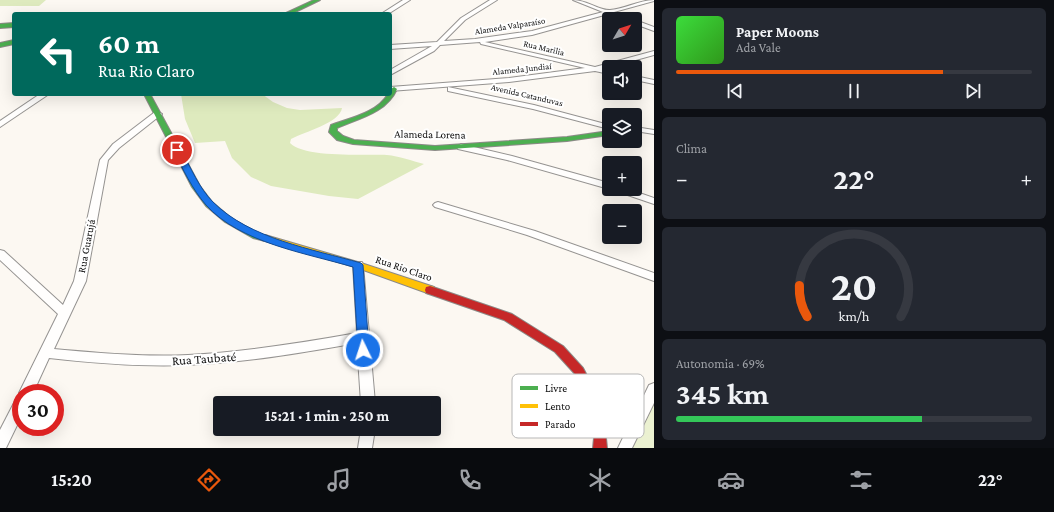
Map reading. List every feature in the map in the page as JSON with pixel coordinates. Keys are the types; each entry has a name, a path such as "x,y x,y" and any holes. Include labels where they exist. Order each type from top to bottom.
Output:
{"street":[{"path":"291,12 318,0"},
{"path":"387,12 407,0"},
{"path":"392,72 432,50 463,19 494,0"},
{"path":"576,0 609,12"},
{"name":"Alameda Valparaíso","path":"609,12 653,0"},
{"name":"Alameda Valparaíso","path":"392,47 475,41 532,33 602,14"},
{"path":"0,26 12,25"},
{"path":"642,25 654,29"},
{"name":"Rua Marilia","path":"475,41 602,70"},
{"path":"0,45 12,42"},
{"name":"Alameda Jundiaí","path":"392,89 509,80 594,68 654,52"},
{"path":"642,79 654,82"},
{"name":"Avenida Catanduvas","path":"440,86 498,98 602,125"},
{"name":"Alameda Lorena","path":"392,89 394,94 388,101 375,109 342,122 334,127 333,132 340,138 353,142 397,146 461,147 567,139 602,134"},
{"path":"0,125 42,96"},
{"name":"Rua Rio Claro","path":"148,96 196,187 210,204 228,220 256,236 358,265 508,317 559,349 580,374"},
{"name":"Rua Guarujá","path":"30,384 80,281 104,160 116,146 158,114"},
{"path":"642,127 654,125"},
{"path":"642,129 654,132"},
{"path":"461,147 508,158 602,184"},
{"path":"639,196 654,201"},
{"path":"438,205 531,233 654,277"},
{"path":"0,254 64,313"},
{"path":"358,265 367,396"},
{"name":"Rua Taubaté","path":"46,353 109,359 162,361 206,359 261,354 362,337"},
{"path":"644,408 654,389"},
{"path":"0,445 12,421"},
{"path":"365,448 367,436"},
{"path":"625,448 630,438"}],"green space":[{"path":"0,0 46,0 39,6 0,6"},
{"path":"181,96 265,96 273,102 287,108 300,110 342,108 340,113 328,123 291,139 290,143 297,148 308,151 350,155 387,155 401,157 424,164 358,199 329,196 271,186 251,177 232,158 225,141 195,143 185,119"},
{"path":"654,389 654,448 625,448 630,438 644,438 644,409"}],"traffic: fast":[{"path":"291,12 318,0"},
{"path":"0,26 12,25"},
{"path":"0,45 12,42"},
{"path":"392,93 394,89"},
{"path":"148,96 196,187 209,204 228,220 256,236 265,238"},
{"path":"390,96 377,109 334,127 333,132 340,138 353,142 435,148 567,139 602,134"}],"traffic: slow":[{"path":"265,238 358,265 430,290"}],"traffic: jam":[{"path":"430,290 508,317 559,349 580,374"},
{"path":"600,438 600,448"}],"route":[{"path":"177,150 196,187 210,204 228,220 256,236 358,265 363,350"}]}
